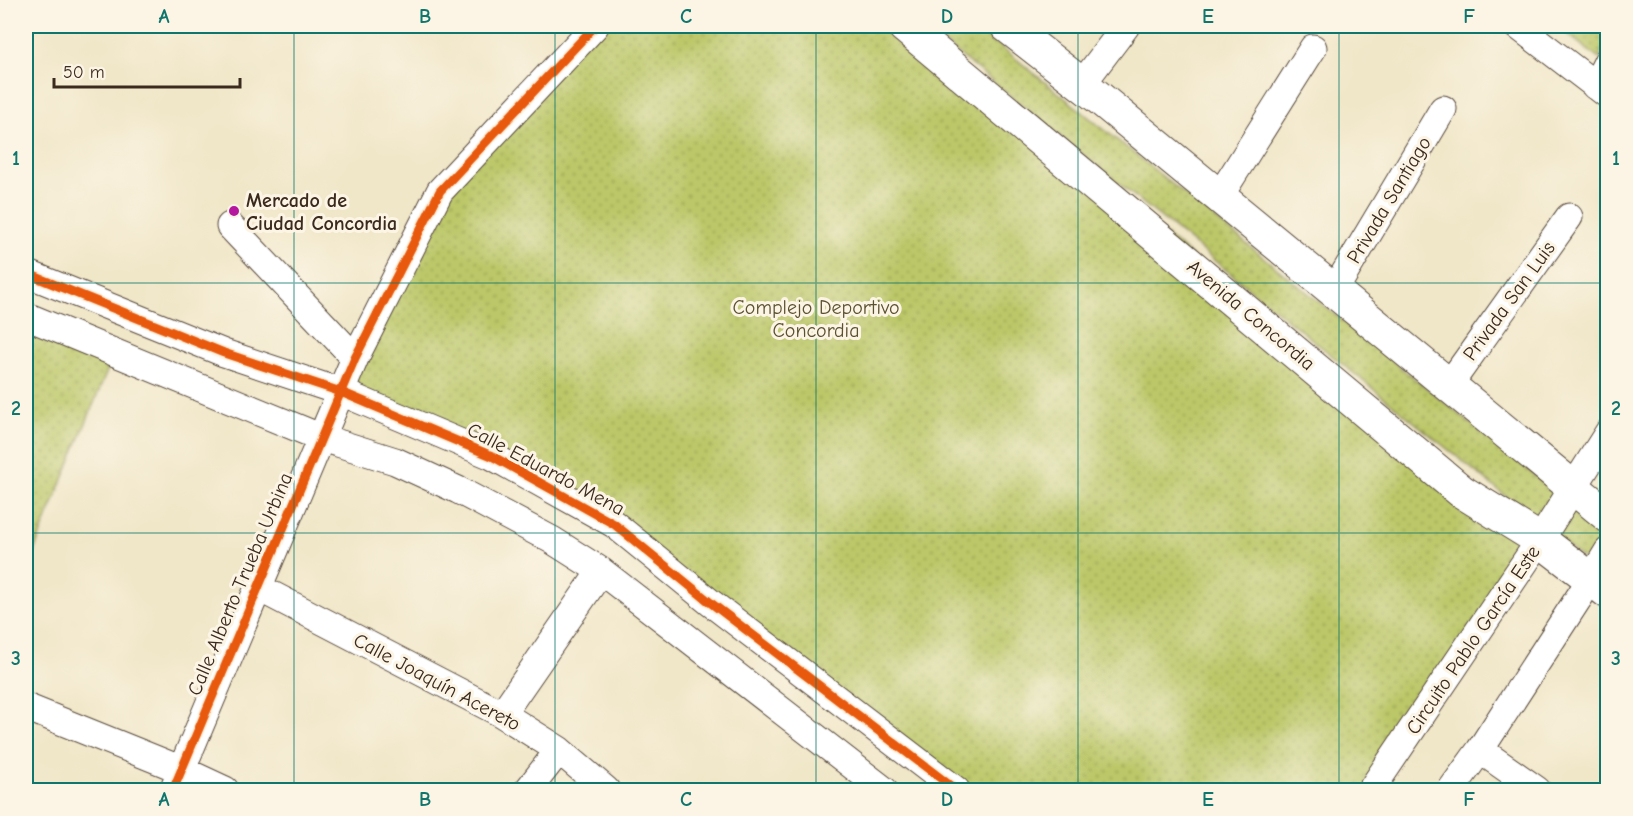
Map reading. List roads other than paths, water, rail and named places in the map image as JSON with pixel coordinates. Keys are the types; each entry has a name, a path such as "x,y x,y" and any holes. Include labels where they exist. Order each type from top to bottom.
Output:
{"main road":[{"name":"Avenida Concordia","path":"904,26 1461,491 1540,540 1599,586"},
{"path":"1007,26 1082,84 1608,516"}],"street":[{"name":"Calle Alberto Trueba Urbina","path":"178,780 355,358 440,191 595,26"},
{"path":"1082,84 1126,26"},
{"path":"1518,26 1601,91 1608,60"},
{"path":"1219,197 1313,48"},
{"name":"Privada Santiago","path":"1334,291 1443,109"},
{"name":"Privada San Luis","path":"1449,385 1569,217"},
{"path":"230,226 355,358"},
{"path":"35,277 26,314 322,438 395,461 458,490 552,540 601,571 884,790"},
{"name":"Calle Eduardo Mena","path":"35,277 224,353 341,392 492,456 614,524 927,782 957,790"},
{"name":"Circuito Pablo García Este","path":"1371,790 1540,540 1608,434"},
{"path":"1451,790 1599,586 1608,550"},
{"path":"502,714 601,571"},
{"name":"Calle Joaquín Acereto","path":"259,588 502,714 559,750 606,790"},
{"path":"26,707 178,780 225,790"},
{"path":"528,790 559,750"},
{"path":"1480,750 1537,790"}],"place":[{"name":"Mercado de Ciudad Concordia","path":"234,211"}],"park label":[{"name":"Complejo Deportivo Concordia","path":"816,318"}]}
